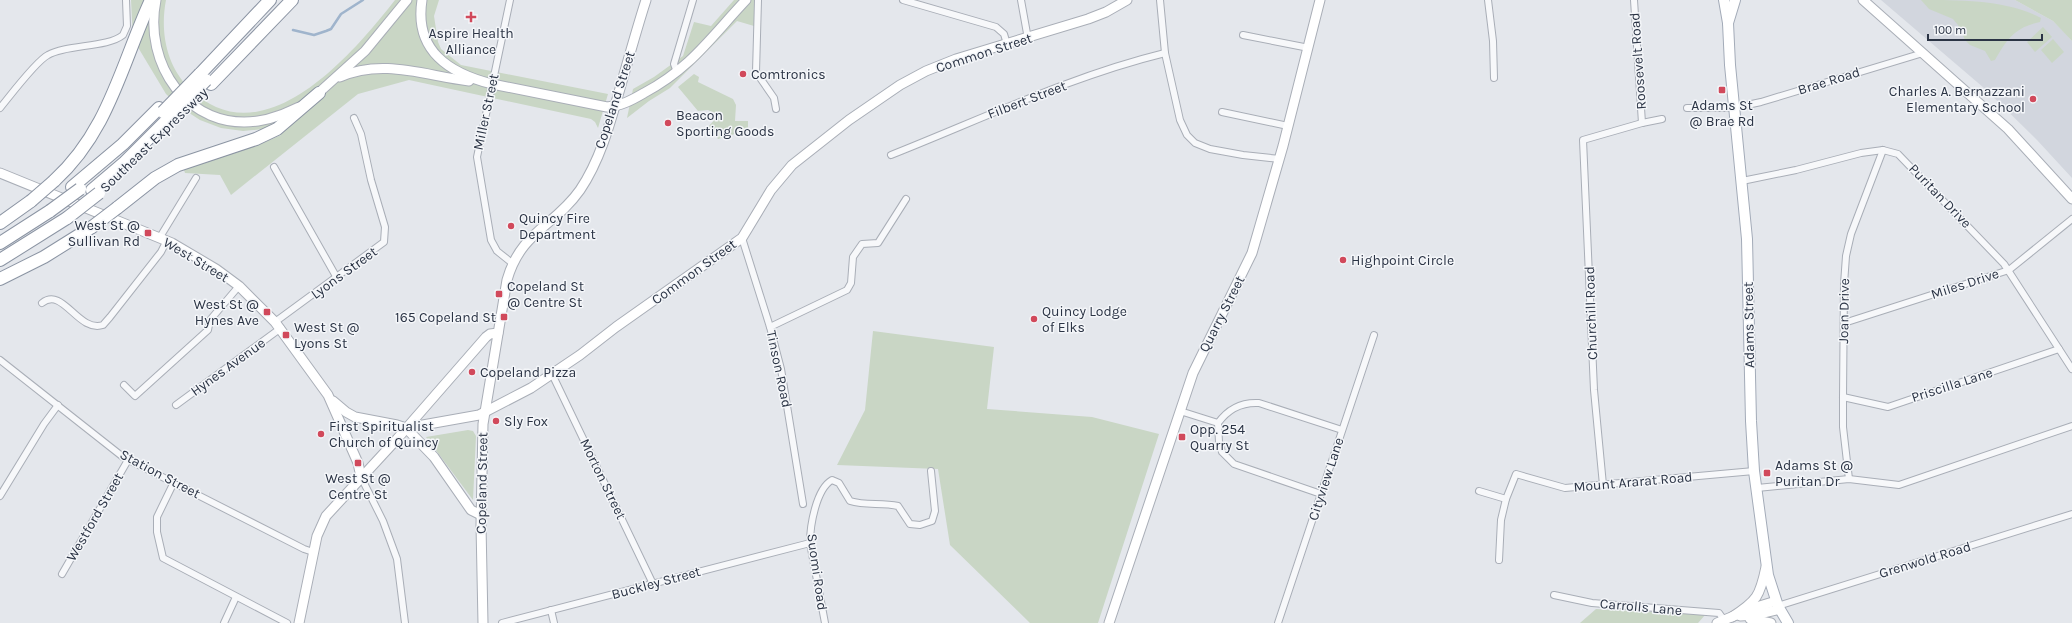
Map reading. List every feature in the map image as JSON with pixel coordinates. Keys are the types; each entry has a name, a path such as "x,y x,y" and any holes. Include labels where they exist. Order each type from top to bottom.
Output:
{"highway":[{"path":"0,223 31,201 54,182 79,155 100,123 114,94 151,0"},
{"name":"Southeast Expressway","path":"0,235 55,212 86,190 123,144 166,115 203,77 262,0"},
{"path":"203,77 270,0"},
{"path":"203,77 283,0"},
{"name":"Southeast Expressway","path":"0,260 55,212 86,190 135,162 166,115 203,77 292,0"},
{"path":"0,279 44,257 92,227 172,167 196,157 256,139 277,129 319,93"},
{"path":"0,243 55,212"},
{"path":"0,252 55,212"}],"main road":[{"path":"156,0 154,31 161,62 176,89 197,109 230,121 257,121 291,111 319,93 334,81 365,51 407,0"},
{"path":"422,0 422,28 435,55 448,67 460,74 492,84"},
{"name":"Copeland Street","path":"483,623 481,515 484,413 505,288 512,263 530,238 565,207 580,190 606,135 646,0"},
{"path":"334,81 360,71 392,68 492,84 597,106 615,106 647,92 677,72 702,51 746,0"},
{"name":"Common Street","path":"406,428 471,418 484,413 552,374 742,238 771,190 792,165 849,120 900,85 926,71 956,59 1028,39 1088,19 1106,12 1127,0"},
{"name":"Quarry Street","path":"1109,623 1193,373 1252,253 1280,159 1320,0"},
{"name":"Adams Street","path":"1724,0 1728,23 1733,108 1742,180 1747,240 1750,421 1754,471 1766,567 1778,605 1788,623"},
{"name":"Adams Street","path":"1728,23 1735,0"},
{"path":"1863,0 2008,129 2072,199"},
{"name":"West Street","path":"0,173 163,239 216,269 240,286 278,325 328,395 338,406 351,415 366,420 406,428"},
{"path":"299,623 313,552 319,530 326,516 486,337 492,333 498,333"},
{"name":"West Street","path":"328,395 358,463 361,477"},
{"path":"406,428 430,453 471,510 481,515"},
{"path":"1725,620 1755,600 1762,584 1766,567"},
{"path":"1725,620 1756,615 1778,605"},
{"path":"1725,620 1770,623"}],"street":[{"path":"0,108 46,55 120,38 124,33 127,22 126,0"},
{"name":"Miller Street","path":"510,0 477,161 491,240 496,251 512,263"},
{"path":"677,72 674,64 693,0"},
{"path":"758,0 756,72 774,98 776,109"},
{"path":"903,0 996,27 1004,34 1007,44"},
{"path":"1021,0 1028,39"},
{"path":"1160,0 1165,53 1180,120 1187,135 1195,143 1210,149 1243,156 1280,159"},
{"path":"1488,0 1493,41 1494,78"},
{"name":"Roosevelt Road","path":"1634,0 1642,122"},
{"path":"1243,35 1309,48"},
{"name":"Filbert Street","path":"891,155 1008,106 1098,72 1165,53"},
{"name":"Brae Road","path":"1687,108 1733,108 1761,102 1923,53"},
{"path":"1222,112 1288,126"},
{"name":"Lyons Street","path":"278,325 337,278 382,245 386,239 385,228 368,172 363,139 354,118"},
{"path":"1642,122 1662,119"},
{"name":"Churchill Road","path":"1603,486 1594,390 1583,140 1642,122"},
{"name":"Puritan Drive","path":"1742,180 1796,170 1861,153 1883,150 1898,154 2009,270 2072,369"},
{"name":"Joan Drive","path":"1849,479 1843,427 1844,284 1846,256 1851,234 1883,150"},
{"path":"274,167 337,278"},
{"path":"42,303 48,299 57,300 89,325 103,325 161,252 163,239 196,178"},
{"path":"770,327 847,290 851,282 854,257 862,244 878,243 906,199"},
{"name":"Miles Drive","path":"1844,323 2009,270 2072,219"},
{"name":"Tinson Road","path":"742,238 770,327 781,369 803,504"},
{"path":"124,385 135,396 208,330 210,320 240,286"},
{"name":"Hynes Avenue","path":"176,405 278,325"},
{"name":"Cityview Lane","path":"1278,623 1374,335"},
{"name":"Priscilla Lane","path":"1843,397 1888,407 2059,349"},
{"name":"Station Street","path":"0,360 128,460 304,549 313,552"},
{"name":"Morton Street","path":"552,374 652,584"},
{"path":"1321,494 1234,464 1222,452 1218,437 1218,423 1231,410 1249,402 1259,403 1342,430"},
{"path":"0,496 44,424 58,405"},
{"path":"1180,411 1218,423"},
{"path":"1757,488 1849,479 1898,485 2072,426"},
{"name":"Westford Street","path":"62,574 128,460"},
{"name":"Suomi Road","path":"824,623 810,543 810,530 820,493 825,484 832,480 839,483 850,501 860,504 885,504 898,506 910,524 920,525 932,521 935,510 930,471"},
{"name":"Mount Ararat Road","path":"1506,499 1516,474 1565,488 1603,486 1754,471"},
{"path":"361,477 383,521 397,559 405,623"},
{"path":"174,482 157,517 157,532 161,556 167,562 287,623"},
{"path":"1479,491 1506,499 1500,520 1499,560"},
{"name":"Grenwold Road","path":"1778,605 2072,514"},
{"name":"Buckley Street","path":"502,623 810,543"},
{"name":"Carrolls Lane","path":"1554,595 1592,603 1719,613 1725,620"},
{"path":"224,623 236,597"},
{"path":"552,610 554,623"}],"shaded area":[{"name":"Charles A. Bernazzani Elementary School","path":"1881,0 2015,0 2053,21 2072,41 2072,178 2037,140 1984,88"}],"green space":[{"path":"131,0 166,0 164,24 167,47 170,58 181,79 189,88 217,107 246,113 275,107 303,92 330,71 355,47 395,0 439,0 434,16 438,42 441,49 461,65 608,94 598,128 595,122 591,119 409,80 358,94 231,195 220,175 185,173 184,170 258,145 281,135 273,128 243,131 221,128 200,120 180,107 166,94 133,39"},
{"path":"734,0 762,0 754,9 754,26 737,21 670,88 649,101 627,118 633,89 654,77 683,56 694,22 711,26"},
{"path":"1921,0 1952,0 1999,4 2028,12 2041,18 2040,22 2024,27 2013,35 1995,60 1991,61 1985,51 1970,45 1965,40 1958,25 1953,19 1929,9"},
{"path":"2015,0 2072,0 2072,41 2053,21"},
{"path":"2043,27 2052,37 2035,52 2027,42"},
{"path":"2053,39 2064,52 2052,63 2041,50"},
{"path":"694,74 699,77 698,82 733,99 736,105 735,121 748,121 748,130 718,139 709,126 717,117 716,114 708,110 698,111 678,87"},
{"path":"873,331 994,347 987,409 1092,417 1159,434 1098,623 1030,623 950,545 938,469 837,465 865,410"},
{"path":"468,430 473,431 476,436 473,500 426,437"},
{"path":"1596,609 1705,615 1698,623 1580,623"}],"waterway":[{"path":"293,30 314,35 331,29 341,14 363,0"}],"place":[{"name":"Aspire Health Alliance","path":"471,17"},
{"name":"Comtronics","path":"743,74"},
{"name":"Adams St @ Brae Rd","path":"1722,90"},
{"name":"Charles A. Bernazzani Elementary School","path":"2033,99"},
{"name":"Beacon Sporting Goods","path":"668,123"},
{"name":"Quincy Fire Department","path":"511,226"},
{"name":"West St @ Sullivan Rd","path":"148,233"},
{"name":"Highpoint Circle","path":"1343,260"},
{"name":"Copeland St @ Centre St","path":"499,294"},
{"name":"West St @ Hynes Ave","path":"267,312"},
{"name":"165 Copeland St","path":"504,317"},
{"name":"Quincy Lodge of Elks","path":"1034,319"},
{"name":"West St @ Lyons St","path":"286,335"},
{"name":"Copeland Pizza","path":"472,372"},
{"name":"Sly Fox","path":"496,421"},
{"name":"First Spiritualist Church of Quincy","path":"321,434"},
{"name":"Opp. 254 Quarry St","path":"1182,437"},
{"name":"West St @ Centre St","path":"358,463"},
{"name":"Adams St @ Puritan Dr","path":"1767,473"}]}
